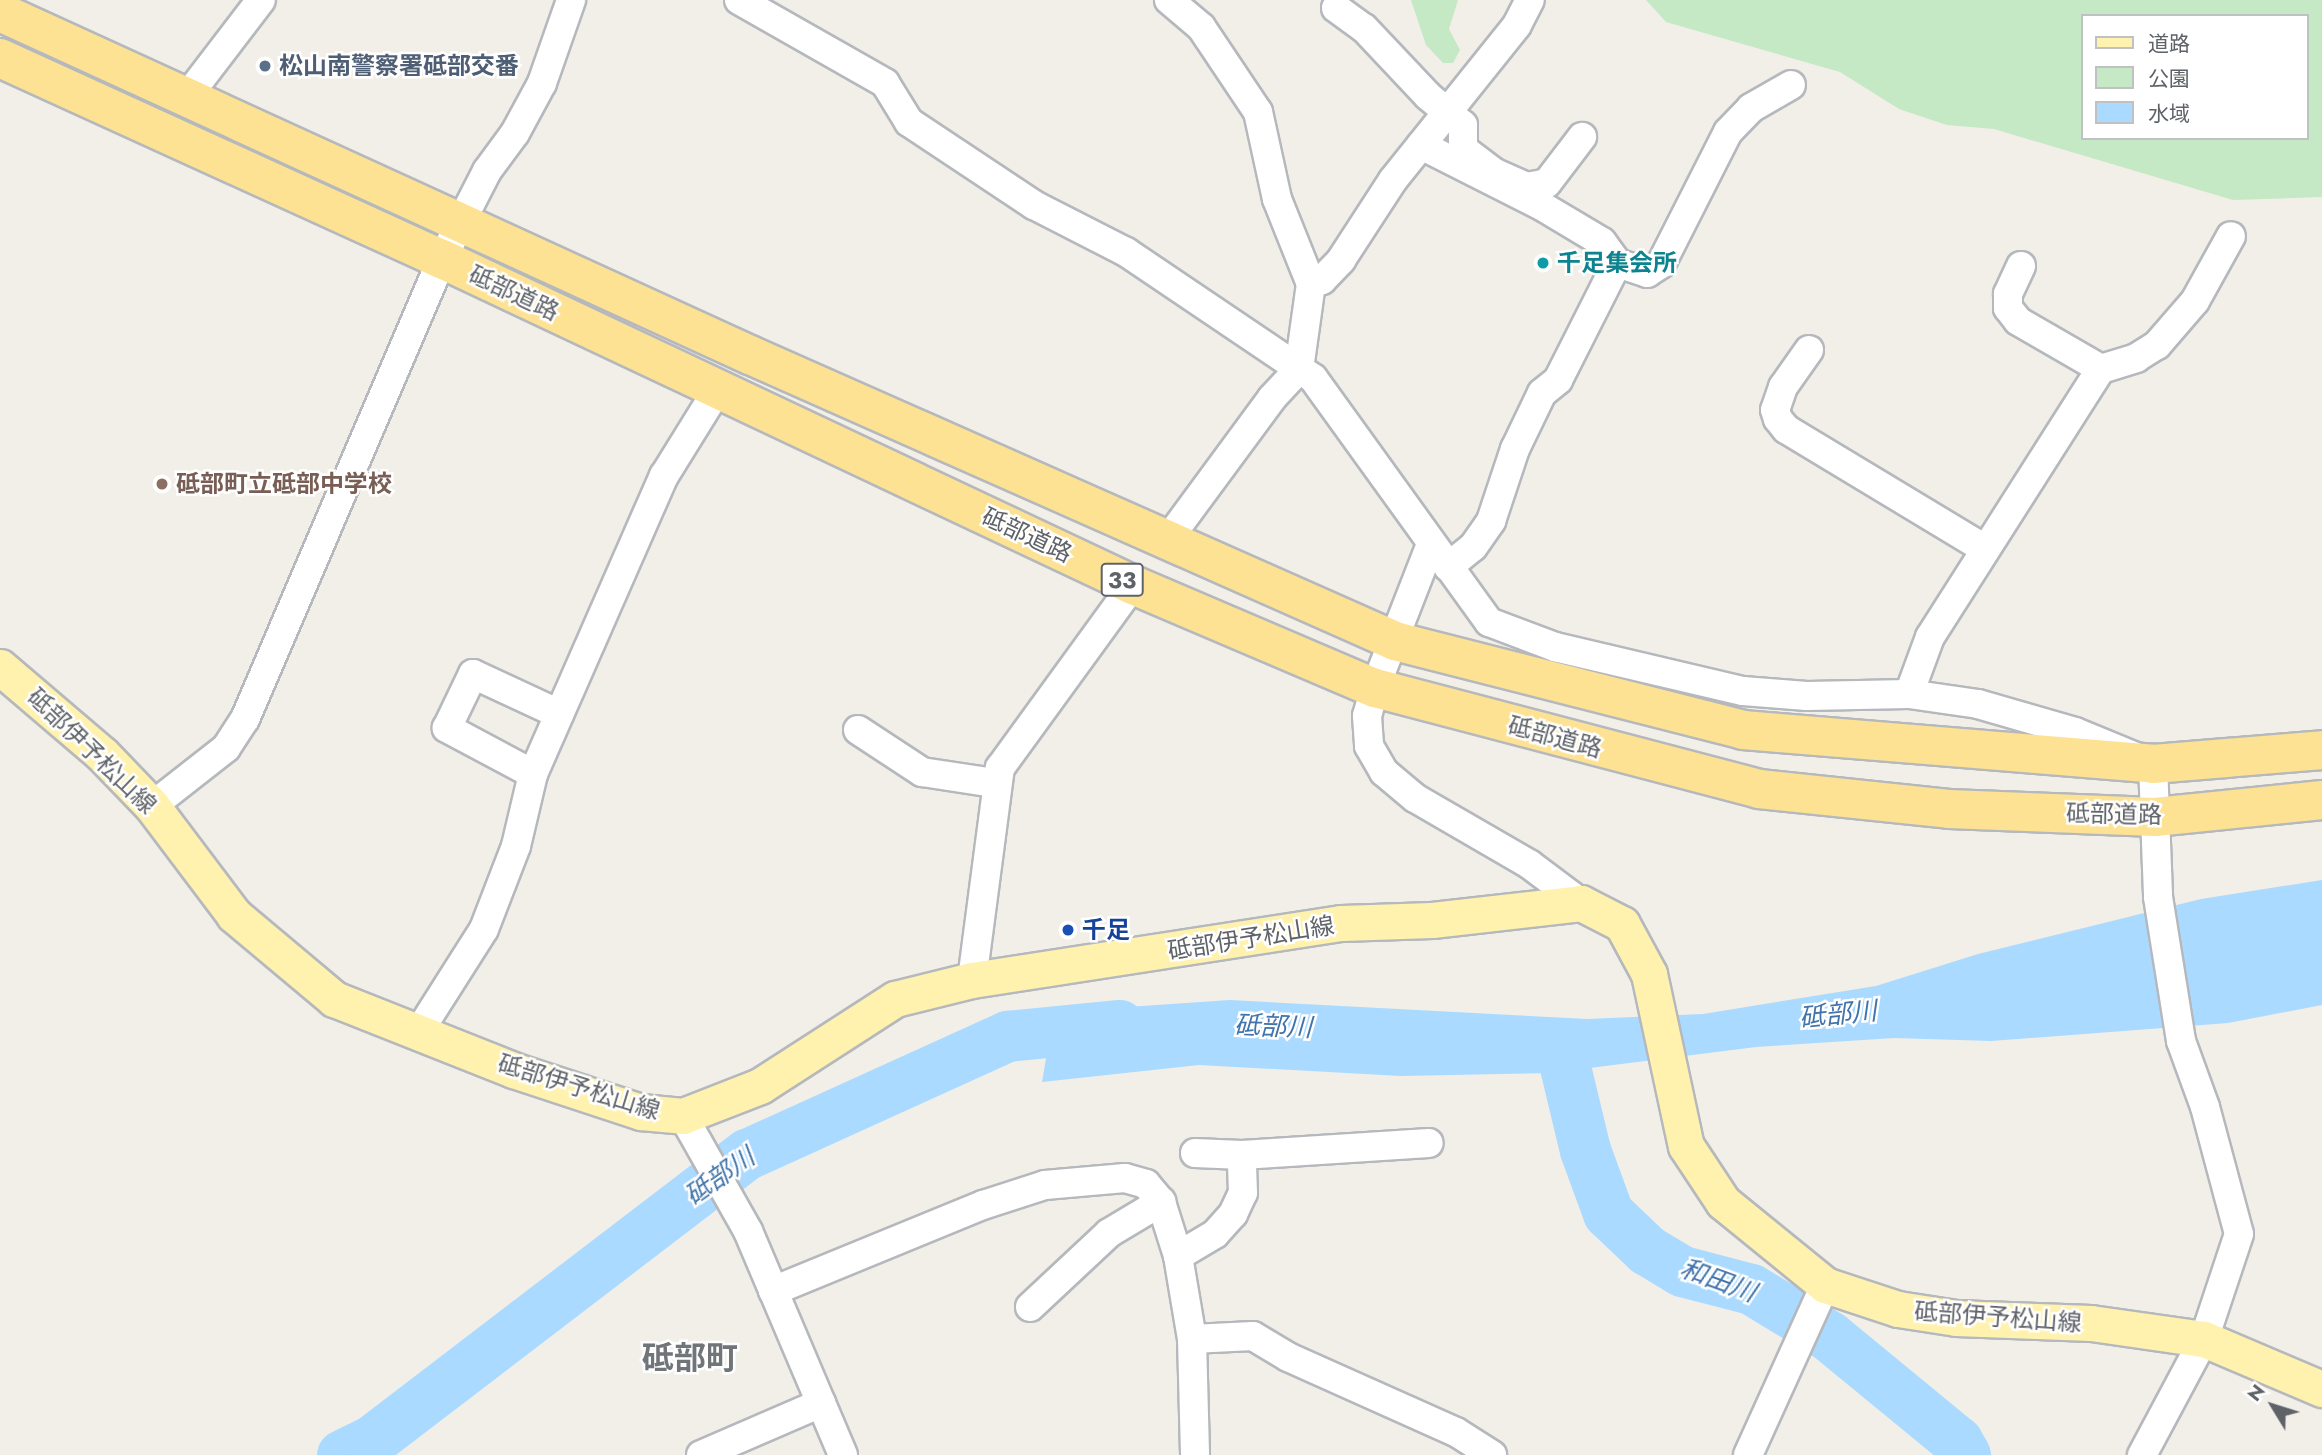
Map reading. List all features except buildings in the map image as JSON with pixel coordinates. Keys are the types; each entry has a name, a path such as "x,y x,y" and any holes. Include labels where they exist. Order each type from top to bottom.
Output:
{"highway":[{"name":"砥部道路","path":"0,12 459,224 1166,542 1395,641 1743,730 2153,764 2322,750"},
{"name":"砥部道路","path":"0,58 442,258 1133,585 1375,688 1759,789 1949,809 2155,817 2322,800"}],"main road":[{"name":"砥部伊予松山線","path":"0,667 63,718 152,806 234,915 278,955 334,999 418,1033 641,1112 683,1116 760,1087 895,999 972,980 1341,923 1432,919 1581,903 1622,924 1649,974 1668,1051 1674,1100 1686,1146 1723,1202 1822,1292 1898,1309 1956,1318 2091,1324 2204,1339 2322,1389"}],"street":[{"path":"186,98 261,0"},
{"path":"152,806 226,748 245,719 442,258 459,224 542,83 571,0"},
{"path":"739,0 885,83 909,122 1034,205 1126,252 1313,378 1489,622 1555,647 1743,691 1807,696 1909,694 1978,704 2075,732 2153,764 2158,897 2181,1041 2206,1107 2239,1234 2204,1339 2142,1455"},
{"path":"1166,542 1272,398 1299,369 1311,284 1277,199 1258,112 1201,27 1169,0"},
{"path":"1311,284 1322,280 1340,260 1421,145 1517,25 1530,0"},
{"path":"1336,8 1364,28 1447,113 1463,125 1463,149 1493,172 1527,187 1547,183 1582,137"},
{"path":"1421,145 1540,205 1602,242 1617,263 1647,273 1661,264 1728,132 1751,108 1791,85"},
{"path":"1909,694 1930,637 1983,548 2101,369 2136,358 2157,345 2195,301 2231,236"},
{"path":"1448,567 1472,547 1491,521 1526,426 1542,393 1558,380 1617,263"},
{"path":"2021,266 2008,293 2008,308 2018,321 2101,369"},
{"path":"1809,350 1783,387 1775,410 1777,419 1787,429 1983,548"},
{"path":"418,1033 484,929 516,846 533,774 664,477 718,389"},
{"path":"1431,544 1375,688 1367,716 1369,746 1384,772 1415,797 1529,864 1581,903"},
{"path":"972,980 995,783 1000,768 1133,585"},
{"path":"533,774 446,728 473,674 559,715"},
{"path":"858,730 922,772 995,783"},
{"path":"683,1116 748,1231 843,1455"},
{"path":"1195,1153 1241,1156 1429,1143"},
{"path":"1178,1256 1214,1234 1233,1214 1242,1193 1241,1156"},
{"path":"774,1291 983,1205 1045,1185 1125,1178 1146,1184 1161,1202 1178,1256 1192,1339 1195,1455"},
{"path":"1030,1307 1109,1233 1161,1202"},
{"path":"1748,1455 1822,1292"},
{"path":"1192,1339 1254,1336 1288,1357 1456,1432 1492,1455"},
{"path":"701,1455 821,1404"}],"green space":[{"path":"1411,0 1458,0 1449,29 1460,50 1453,63 1443,63 1426,45"},
{"path":"1646,0 2322,0 2322,197 2233,200 1994,129 1947,125 1899,109 1840,72 1666,22"}],"water":[{"path":"2322,880 2322,1005 2228,1023 1991,1041 1894,1038 1756,1047 1550,1073 1401,1076 1199,1065 1042,1082 1054,1012 1230,1000 1587,1019 1703,1014 1876,986 1978,954 2201,899"}],"waterway":[{"name":"砥部川","path":"342,1455 371,1441 747,1154 1007,1036 1119,1025"},
{"name":"和田川","path":"1560,1046 1585,1150 1608,1213 1647,1250 1682,1271 1751,1289 1829,1336 1957,1441 1965,1455"}],"place":[{"name":"松山南警察署砥部交番","path":"265,66"},
{"name":"千足集会所","path":"1543,263"},
{"name":"砥部町立砥部中学校","path":"162,484"},
{"name":"千足","path":"1068,930"}],"district":[{"name":"砥部町","path":"690,1358"}]}
